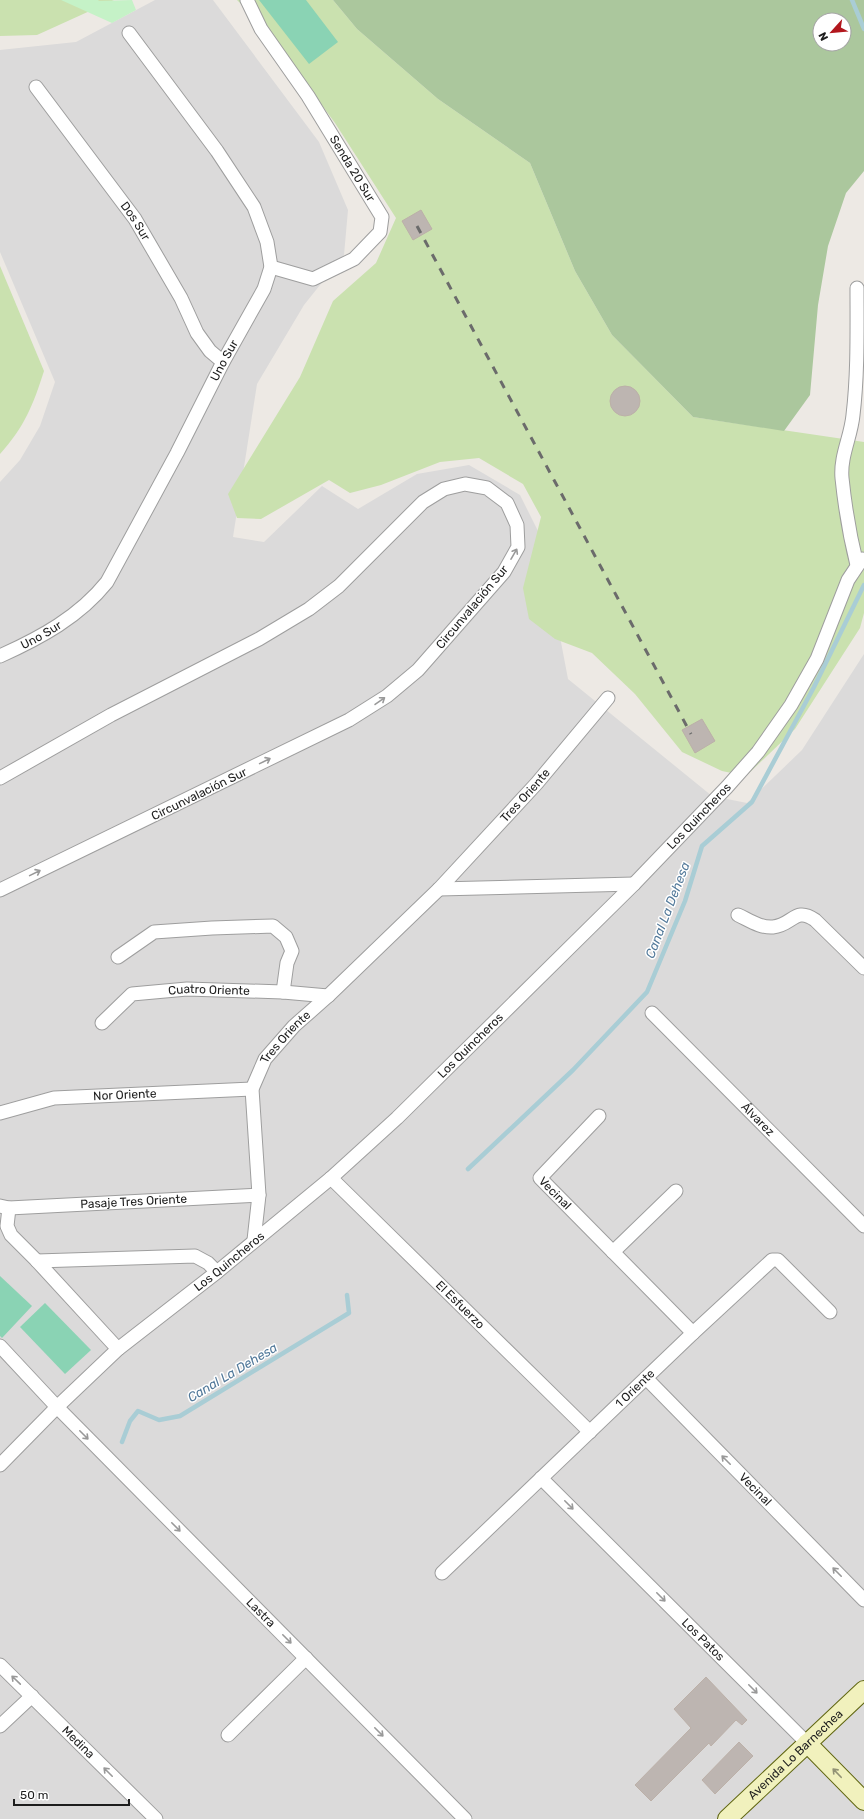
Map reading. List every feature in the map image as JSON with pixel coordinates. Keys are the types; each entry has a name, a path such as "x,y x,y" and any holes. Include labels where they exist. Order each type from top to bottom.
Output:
{"main road":[{"name":"Avenida Lo Barnechea","path":"727,1819 864,1690"},
{"name":"Los Patos","path":"807,1743 864,1802"}],"street":[{"name":"Senda 20 Sur","path":"247,0 261,29 308,96 382,218 380,232 354,259 312,279 271,267"},
{"name":"Uno Sur","path":"0,656 26,644 64,622 99,592 106,582 177,454 223,362 264,289 271,267 267,242 254,207 217,151 129,33"},
{"name":"Dos Sur","path":"36,87 135,219 180,298 197,333 210,351 223,362"},
{"name":"Los Quincheros","path":"0,1465 57,1407 118,1349 217,1272 331,1178 397,1118 634,884 727,787 758,752 791,705 817,659 848,580 860,562 850,534 842,478 842,462 853,417 857,365 857,288"},
{"name":"Circunvalación Sur","path":"0,778 111,715 258,639 309,609 344,581 424,502 444,489 465,484 487,488 507,502 517,525 518,547 504,572 418,670 387,696 349,720 0,890"},
{"name":"Tres Oriente","path":"254,1240 259,1195 252,1089 265,1059 294,1026 328,996 439,889 537,783 608,698"},
{"path":"439,889 634,884"},
{"path":"738,915 761,926 774,927 790,921 798,915 807,914 864,968"},
{"path":"118,957 154,932 273,926 286,937 292,951 287,964 283,992"},
{"name":"Cuatro Oriente","path":"102,1023 132,994 187,989 283,992 328,996"},
{"name":"Álvarez","path":"652,1013 864,1226"},
{"name":"Nor Oriente","path":"0,1113 54,1098 252,1089"},
{"name":"Vecinal","path":"599,1116 540,1178 693,1333"},
{"name":"El Esfuerzo","path":"331,1178 590,1432"},
{"path":"613,1252 676,1191"},
{"name":"Pasaje Tres Oriente","path":"4,1207 259,1195"},
{"path":"4,1207 7,1226 11,1235 118,1349"},
{"path":"37,1261 195,1256 208,1263 217,1272"},
{"name":"1 Oriente","path":"442,1573 693,1333 772,1260 778,1260 830,1312"},
{"name":"Lastra","path":"0,1346 57,1407 465,1819"},
{"name":"Vecinal","path":"646,1378 864,1600"},
{"name":"Los Patos","path":"542,1478 807,1743"},
{"path":"228,1735 306,1658"},
{"name":"Medina","path":"0,1665 156,1819"},
{"path":"0,1726 32,1696"}],"shaded area":[{"path":"155,0 213,0 319,142 348,210 344,255 304,305 257,384 233,537 264,542 322,486 358,509 417,474 469,465 520,495 541,537 568,679 712,796 747,803 802,750 864,654 864,1819 0,1819 0,482 20,460 40,426 55,382 0,252 0,50 76,42"}],"green space":[{"path":"0,0 114,0 37,35 0,36"},
{"path":"61,0 132,0 136,10 112,23"},
{"path":"237,0 333,0 357,29 438,99 530,163 575,271 612,335 693,417 864,442 864,613 860,628 795,729 746,776 722,771 682,752 635,694 592,653 555,639 529,619 523,588 541,517 523,484 479,458 440,462 381,485 350,493 329,480 261,519 237,518 228,494 300,377 333,301 376,263 396,218 335,123 266,29"},
{"path":"259,0 306,0 338,42 309,64"},
{"path":"333,0 864,0 864,171 846,193 828,246 818,305 810,395 784,431 693,417 612,335 575,271 530,163 438,99 357,29"},
{"path":"0,266 44,371 27,415 16,434 0,454"},
{"path":"0,1276 32,1306 2,1338 0,1336"},
{"path":"45,1303 91,1350 65,1374 20,1327"}],"building":[{"path":"421,210 432,229 413,240 402,221"},
{"path":"625,386 636,390 640,401 636,412 625,416 614,412 610,401 614,390"},
{"path":"702,719 715,741 695,753 682,730"},
{"path":"706,1677 747,1720 742,1725 736,1720 711,1746 709,1743 651,1801 635,1785 691,1728 674,1709"},
{"path":"739,1742 753,1756 715,1794 702,1780"}],"waterway":[{"name":"Canal La Dehesa","path":"852,0 864,29"},
{"name":"Canal La Dehesa","path":"468,1169 573,1070 647,992 685,901 702,846 752,802 814,687 864,585"},
{"name":"Canal La Dehesa","path":"122,1442 130,1421 138,1411 159,1420 180,1416 349,1313 347,1295"}],"railway":[{"path":"417,226 691,734"}]}
